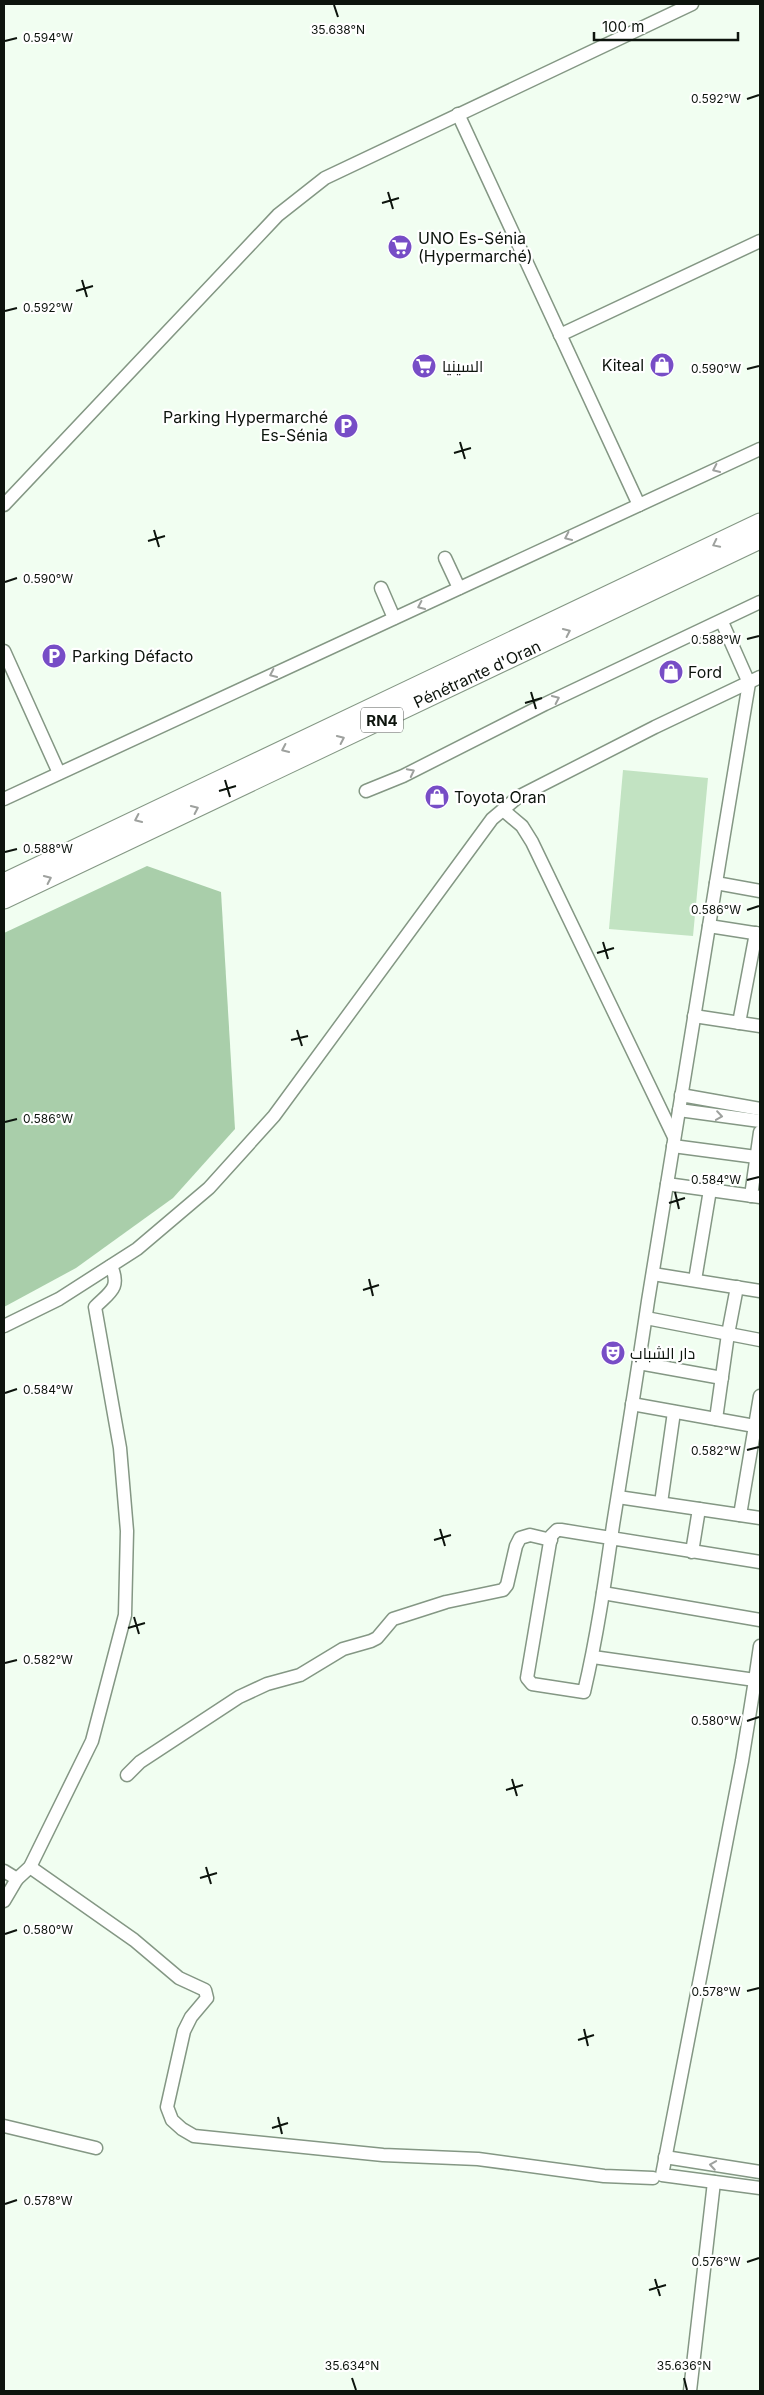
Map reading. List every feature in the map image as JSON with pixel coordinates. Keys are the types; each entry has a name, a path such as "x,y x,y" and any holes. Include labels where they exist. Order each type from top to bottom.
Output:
{"highway":[{"name":"Pénétrante d'Oran","path":"4,883 760,523"},
{"name":"Pénétrante d'Oran","path":"4,900 760,539"}],"street":[{"path":"4,505 278,215 325,178 692,4"},
{"path":"458,114 639,505"},
{"path":"560,335 760,241"},
{"path":"4,799 760,449"},
{"path":"445,558 459,588"},
{"path":"381,588 394,618"},
{"path":"366,791 403,776 546,704 722,622 760,602"},
{"path":"722,622 755,680 716,883 666,1184 653,1274 632,1404 618,1497 611,1539 593,1657 584,1692 532,1684 527,1678 550,1540 553,1532 561,1530 611,1539 760,1562"},
{"path":"4,651 59,773"},
{"path":"4,1326 59,1299 137,1249 209,1188 274,1116 492,819 518,797 655,727 755,680"},
{"path":"503,810 522,826 532,842 674,1142"},
{"path":"716,883 760,891"},
{"path":"709,926 758,933 739,1023"},
{"path":"694,1016 760,1026"},
{"path":"681,1095 760,1109"},
{"path":"679,1110 760,1122"},
{"path":"666,1184 755,1196 756,1156 760,1132"},
{"path":"674,1142 756,1156"},
{"path":"696,1280 710,1190"},
{"path":"4,1901 17,1879 30,1867 92,1741 125,1615 127,1530 120,1448 94,1307 114,1288 116,1278 111,1266"},
{"path":"653,1274 760,1291"},
{"path":"716,1419 728,1334 738,1287"},
{"path":"646,1318 760,1340"},
{"path":"639,1363 722,1378"},
{"path":"740,1515 758,1427 760,1396"},
{"path":"632,1404 758,1427"},
{"path":"661,1503 674,1412"},
{"path":"618,1497 760,1518"},
{"path":"692,1552 699,1509"},
{"path":"127,1775 140,1762 239,1697 267,1684 300,1675 343,1649 377,1638 393,1619 446,1602 501,1592 508,1584 516,1546 520,1538 530,1535 550,1540"},
{"path":"603,1594 760,1620"},
{"path":"658,2177 665,2158 742,1761 760,1646"},
{"path":"593,1657 754,1680"},
{"path":"30,1867 134,1940 179,1978 205,1990 207,1998 191,2017 184,2031 167,2107 172,2120 194,2136 383,2155 478,2159 604,2176 658,2177 759,2184"},
{"path":"4,1871 17,1879"},
{"path":"4,2126 96,2148"},
{"path":"665,2158 760,2172"},
{"path":"690,2391 714,2182"}],"green space":[{"path":"623,770 708,778 693,936 609,929"},
{"path":"147,866 221,892 235,1129 173,1198 76,1268 4,1307 4,933"}],"place":[{"name":"UNO Es-Sénia (Hypermarché)","path":"400,247"},
{"name":"Kiteal","path":"662,365"},
{"name":"السينيا","path":"424,366"},
{"name":"Parking Hypermarché Es-Sénia","path":"346,426"},
{"name":"Parking Défacto","path":"54,656"},
{"name":"Ford","path":"671,672"},
{"name":"Toyota Oran","path":"437,797"},
{"name":"دار الشباب","path":"613,1353"}]}
